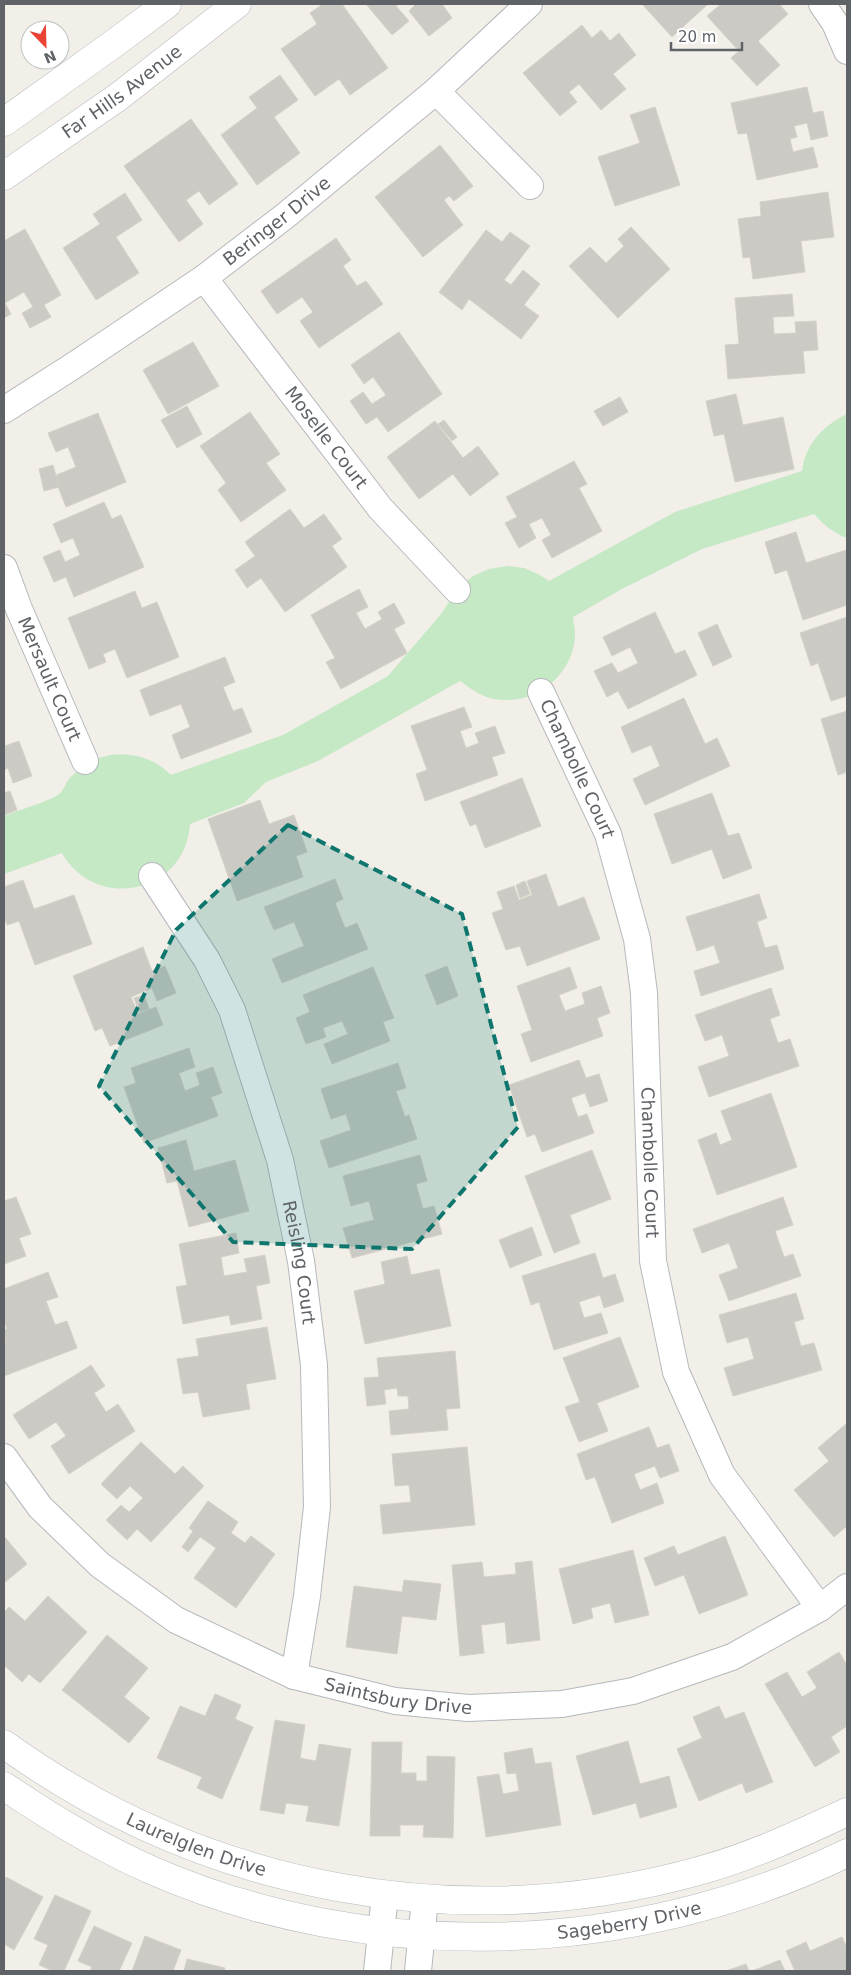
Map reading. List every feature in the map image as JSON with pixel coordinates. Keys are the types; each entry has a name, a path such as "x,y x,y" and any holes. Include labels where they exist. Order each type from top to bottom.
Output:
{"street":[{"path":"4,122 167,4"},
{"name":"Far Hills Avenue","path":"4,176 118,97 237,4"},
{"name":"Beringer Drive","path":"4,410 204,278 322,186 436,91 529,4"},
{"path":"822,4 835,23 847,51"},
{"path":"436,91 530,186"},
{"name":"Moselle Court","path":"204,278 380,508 456,590"},
{"name":"Mersault Court","path":"4,568 19,609 85,761"},
{"name":"Chambolle Court","path":"541,692 608,834 637,939 644,993 653,1261 676,1372 722,1475 820,1608"},
{"name":"Reisling Court","path":"152,876 207,960 232,1010 280,1160 301,1262 314,1365 317,1507 307,1596 294,1676"},
{"name":"Saintsbury Drive","path":"4,1457 40,1507 100,1565 176,1620 294,1676 395,1701 468,1708 562,1704 634,1691 732,1657 820,1608 847,1587"},
{"name":"Laurelglen Drive","path":"4,1744 68,1786 143,1826 178,1842 247,1866 293,1878 405,1897"},
{"path":"4,1786 80,1834 151,1870 189,1885 300,1918 401,1933"},
{"name":"Sageberry Drive","path":"405,1897 526,1900 562,1898 628,1888 703,1870 739,1858 774,1845 847,1812"},
{"name":"Sageberry Drive","path":"401,1933 486,1937 576,1931 642,1922 758,1890 847,1853"},
{"path":"377,1971 401,1933 405,1897"},
{"path":"405,1897 401,1933 418,1971"}],"highlighted area":[{"path":"288,825 462,914 518,1127 412,1249 233,1242 99,1086 176,930"}],"green space":[{"path":"847,414 847,538 837,534 814,514 702,549 620,590 573,617 575,632 573,648 568,662 560,675 536,693 506,700 490,698 478,693 460,681 318,761 266,782 244,803 190,824 185,848 173,866 157,879 137,887 116,888 96,883 77,872 62,853 4,874 4,816 58,795 71,776 91,762 115,754 127,754 151,761 171,775 283,735 388,676 441,614 459,587 473,576 489,569 507,566 524,568 549,581 675,512 802,471 807,452 817,436 830,424"}],"building":[{"path":"323,4 342,4 388,68 350,95 339,79 315,96 281,49 317,24 310,13"},
{"path":"366,4 399,4 396,6 409,21 392,35"},
{"path":"413,4 442,4 452,18 429,36 409,11 415,5"},
{"path":"642,4 708,4 672,37"},
{"path":"721,4 779,4 788,14 758,41 780,65 757,86 731,58 739,51 707,16"},
{"path":"582,25 592,38 601,30 610,41 619,33 636,55 613,74 626,89 601,110 579,84 569,92 577,102 560,116 523,73"},
{"path":"280,75 298,100 274,117 300,153 257,185 221,135 257,108 249,97"},
{"path":"807,87 813,113 823,111 828,136 811,140 807,123 794,126 797,137 790,139 793,152 813,147 818,167 757,180 747,133 738,134 731,103"},
{"path":"655,107 680,185 615,206 598,157 640,143 630,115"},
{"path":"191,119 238,184 209,205 199,191 186,200 203,224 179,242 124,166"},
{"path":"440,145 473,186 454,201 449,196 444,200 463,225 423,257 375,197"},
{"path":"828,192 834,237 801,241 805,272 753,279 750,257 743,258 738,219 761,216 760,202"},
{"path":"125,193 142,220 116,237 139,273 96,300 63,248 100,224 93,214"},
{"path":"631,227 670,269 618,318 569,266 590,247 606,263 624,246 618,239"},
{"path":"25,229 61,295 44,305 51,317 30,328 22,313 33,307 24,292 5,303 11,314 4,318 4,241"},
{"path":"486,230 502,242 510,232 530,246 504,280 511,285 523,270 540,284 524,305 539,316 521,339 469,299 462,310 439,292"},
{"path":"336,238 351,260 343,266 357,286 366,281 383,304 319,348 300,321 313,312 302,297 277,314 261,291"},
{"path":"792,294 794,316 773,317 774,334 796,333 795,322 816,321 818,350 803,351 805,373 728,379 725,345 739,344 735,298"},
{"path":"399,332 442,394 388,432 377,417 366,424 350,401 363,392 372,404 386,395 373,377 364,384 351,365"},
{"path":"193,342 219,386 168,414 143,370"},
{"path":"736,394 743,425 783,417 794,469 735,482 724,434 714,436 706,401"},
{"path":"620,397 628,412 603,426 594,411"},
{"path":"187,406 202,434 177,448 161,420"},
{"path":"250,412 280,454 266,463 286,490 241,522 218,490 226,483 200,446"},
{"path":"98,413 126,482 66,507 54,476 76,467 68,447 56,452 48,433"},
{"path":"444,420 457,437 452,441 438,424"},
{"path":"435,421 463,458 478,446 499,474 470,496 453,474 419,499 387,457"},
{"path":"574,461 587,484 579,488 602,531 552,558 542,540 551,535 542,518 529,524 536,538 519,548 505,523 517,517 506,497"},
{"path":"53,465 59,487 44,491 39,469"},
{"path":"104,502 112,519 121,515 144,567 74,597 66,577 54,582 43,557 60,550 65,562 80,555 73,538 61,543 53,524"},
{"path":"290,509 304,528 324,514 342,539 332,546 347,567 285,612 261,578 247,588 235,570 255,556 245,542"},
{"path":"796,532 806,563 846,550 847,605 803,620 787,570 775,574 765,542"},
{"path":"359,589 368,607 356,613 365,629 382,619 378,612 394,603 405,623 394,629 407,653 341,689 326,662 335,658 311,615"},
{"path":"135,591 142,608 157,602 179,657 127,678 115,649 103,654 106,662 89,669 68,618"},
{"path":"655,612 675,654 685,650 697,675 628,709 618,691 607,697 594,671 612,663 618,673 638,663 630,647 612,656 603,637"},
{"path":"847,617 847,696 831,701 818,663 811,666 800,633"},
{"path":"717,624 732,657 713,666 698,633"},
{"path":"225,657 235,682 223,687 233,711 242,708 252,732 181,759 172,735 190,727 181,704 150,716 140,690"},
{"path":"684,698 705,744 717,738 730,766 645,805 633,779 660,766 651,745 632,753 621,727"},
{"path":"464,707 472,727 460,731 466,748 479,743 475,733 495,726 505,753 492,757 498,775 425,801 416,774 427,770 411,726"},
{"path":"847,711 847,772 838,775 821,719"},
{"path":"19,741 32,776 13,783 8,768 4,770 4,742 5,746"},
{"path":"522,778 541,826 485,848 476,824 470,826 460,802"},
{"path":"10,791 17,810 4,815 4,793"},
{"path":"712,793 728,836 739,833 752,868 723,879 712,849 672,864 654,814"},
{"path":"260,800 269,824 294,815 307,852 296,856 303,877 237,901 208,819"},
{"path":"546,874 558,907 584,897 600,939 527,966 520,946 506,950 492,913 503,909 497,892 514,886 519,900 532,895 527,881"},
{"path":"335,879 343,899 335,903 345,928 357,923 368,949 282,983 272,959 304,946 294,922 274,930 264,907"},
{"path":"23,880 34,909 74,895 92,944 35,965 19,921 7,925 4,916 4,887"},
{"path":"525,881 530,894 520,898 516,885"},
{"path":"759,894 767,918 757,922 765,948 777,945 784,969 701,996 694,971 720,963 714,945 697,951 686,917"},
{"path":"143,947 152,971 165,966 176,993 157,1001 152,988 131,997 138,1014 156,1007 163,1025 110,1046 102,1028 95,1031 73,976"},
{"path":"447,966 458,996 437,1005 425,975"},
{"path":"373,967 394,1018 383,1022 390,1041 332,1064 324,1044 348,1034 342,1021 323,1028 326,1037 306,1044 296,1018 310,1012 303,995"},
{"path":"570,967 577,988 559,995 565,1011 585,1004 582,993 601,986 610,1013 597,1018 603,1036 531,1062 521,1034 532,1030 517,986"},
{"path":"771,988 780,1015 770,1019 778,1043 790,1039 799,1066 709,1097 698,1067 729,1056 722,1035 705,1041 695,1015"},
{"path":"144,995 149,1009 139,1012 134,998"},
{"path":"189,1048 195,1067 179,1073 185,1091 200,1085 196,1073 213,1067 222,1093 211,1097 218,1116 144,1143 124,1087 136,1083 131,1068"},
{"path":"579,1060 586,1078 599,1074 608,1101 590,1107 585,1093 571,1098 578,1117 587,1114 594,1133 542,1152 535,1134 527,1137 509,1085"},
{"path":"398,1063 406,1088 396,1091 405,1117 409,1115 417,1139 329,1168 320,1141 351,1130 346,1114 331,1119 321,1089"},
{"path":"771,1093 797,1167 717,1195 698,1140 716,1133 720,1145 732,1140 721,1111"},
{"path":"186,1140 194,1171 235,1160 249,1211 189,1227 177,1181 167,1183 158,1148"},
{"path":"592,1150 611,1199 570,1215 580,1243 554,1253 525,1176"},
{"path":"420,1155 427,1181 416,1184 423,1209 434,1206 442,1234 352,1258 343,1228 374,1220 369,1201 351,1206 343,1176"},
{"path":"16,1197 31,1234 19,1238 26,1256 4,1264 4,1201"},
{"path":"783,1197 793,1225 775,1231 784,1257 793,1254 801,1276 729,1301 719,1275 738,1268 729,1243 702,1253 693,1229"},
{"path":"532,1227 542,1255 510,1268 499,1240"},
{"path":"236,1233 239,1253 221,1257 224,1276 247,1272 244,1259 265,1255 270,1283 256,1286 262,1319 231,1325 229,1315 183,1324 176,1287 187,1285 179,1244"},
{"path":"595,1253 603,1278 615,1274 624,1301 604,1308 600,1295 579,1302 584,1318 601,1313 608,1333 554,1350 539,1302 531,1305 522,1276"},
{"path":"407,1256 411,1275 439,1269 451,1326 365,1344 354,1291 385,1284 381,1262"},
{"path":"48,1272 58,1297 46,1301 55,1325 67,1321 77,1348 4,1376 4,1342 6,1341 4,1330 7,1329 4,1320 4,1289"},
{"path":"796,1293 804,1319 794,1322 801,1346 814,1343 822,1370 733,1396 724,1368 754,1359 748,1337 727,1343 719,1315"},
{"path":"267,1327 276,1379 246,1384 250,1409 203,1417 198,1392 183,1394 177,1359 199,1356 196,1339"},
{"path":"620,1337 639,1387 597,1403 608,1431 579,1442 565,1407 580,1402 563,1358"},
{"path":"455,1351 460,1408 446,1409 448,1430 391,1435 389,1411 409,1409 408,1396 398,1396 397,1388 384,1390 386,1404 367,1406 364,1378 379,1377 377,1358"},
{"path":"91,1365 105,1386 94,1393 106,1412 118,1404 135,1431 69,1474 51,1446 66,1436 56,1422 29,1439 13,1415"},
{"path":"847,1423 847,1526 834,1537 794,1490 829,1461 818,1448"},
{"path":"649,1427 657,1448 669,1444 679,1471 660,1478 655,1466 634,1474 640,1490 657,1483 664,1503 612,1523 595,1477 586,1480 577,1454"},
{"path":"141,1442 175,1474 183,1466 204,1486 151,1542 137,1529 127,1540 106,1520 121,1505 129,1512 143,1498 130,1486 117,1499 101,1484"},
{"path":"467,1447 475,1525 383,1534 380,1505 411,1502 409,1485 395,1486 392,1454"},
{"path":"208,1501 238,1522 231,1533 245,1543 251,1536 275,1554 236,1608 194,1578 216,1548 200,1537 188,1552 182,1547 193,1531 189,1528"},
{"path":"4,1536 27,1564 4,1583"},
{"path":"725,1536 748,1595 699,1614 684,1575 655,1586 644,1558 674,1546 678,1555"},
{"path":"633,1550 649,1615 615,1623 610,1603 591,1608 593,1618 573,1624 559,1569"},
{"path":"532,1561 540,1640 507,1644 505,1622 481,1625 484,1653 460,1656 452,1565 482,1562 484,1577 516,1574 515,1563"},
{"path":"404,1580 441,1584 436,1620 402,1616 397,1654 346,1647 354,1586 402,1592"},
{"path":"48,1596 87,1632 40,1683 29,1674 22,1682 4,1665 4,1612 9,1607 25,1621"},
{"path":"107,1635 148,1668 124,1697 150,1718 129,1743 62,1690"},
{"path":"839,1652 847,1665 847,1726 831,1737 840,1752 815,1767 765,1684 787,1672 802,1697 817,1688 807,1672"},
{"path":"215,1694 241,1705 235,1719 253,1727 222,1799 197,1788 202,1777 157,1758 180,1706 205,1716"},
{"path":"719,1706 725,1719 744,1712 773,1782 746,1793 742,1783 699,1801 677,1749 702,1738 693,1717"},
{"path":"275,1720 305,1725 300,1758 316,1761 319,1744 351,1749 339,1826 306,1821 309,1806 286,1803 284,1814 260,1810"},
{"path":"628,1741 640,1784 669,1776 677,1807 640,1818 636,1803 593,1815 576,1756"},
{"path":"372,1742 402,1742 401,1773 416,1773 416,1781 427,1781 427,1756 455,1757 453,1838 423,1837 424,1825 400,1825 400,1836 370,1836"},
{"path":"532,1748 535,1764 551,1762 561,1825 486,1837 477,1777 499,1774 503,1794 519,1791 516,1773 507,1774 504,1753"},
{"path":"6,1877 43,1897 14,1950 4,1944 4,1882"},
{"path":"55,1895 91,1911 64,1971 53,1971 39,1965 48,1945 34,1939"},
{"path":"94,1926 132,1943 119,1971 90,1971 92,1967 78,1961"},
{"path":"145,1936 181,1950 173,1971 132,1971"},
{"path":"842,1937 847,1948 847,1971 795,1971 786,1951 806,1942 810,1951"},
{"path":"187,1959 225,1968 224,1971 184,1971"},
{"path":"780,1960 785,1971 752,1971"},
{"path":"746,1964 749,1971 726,1971"}]}
